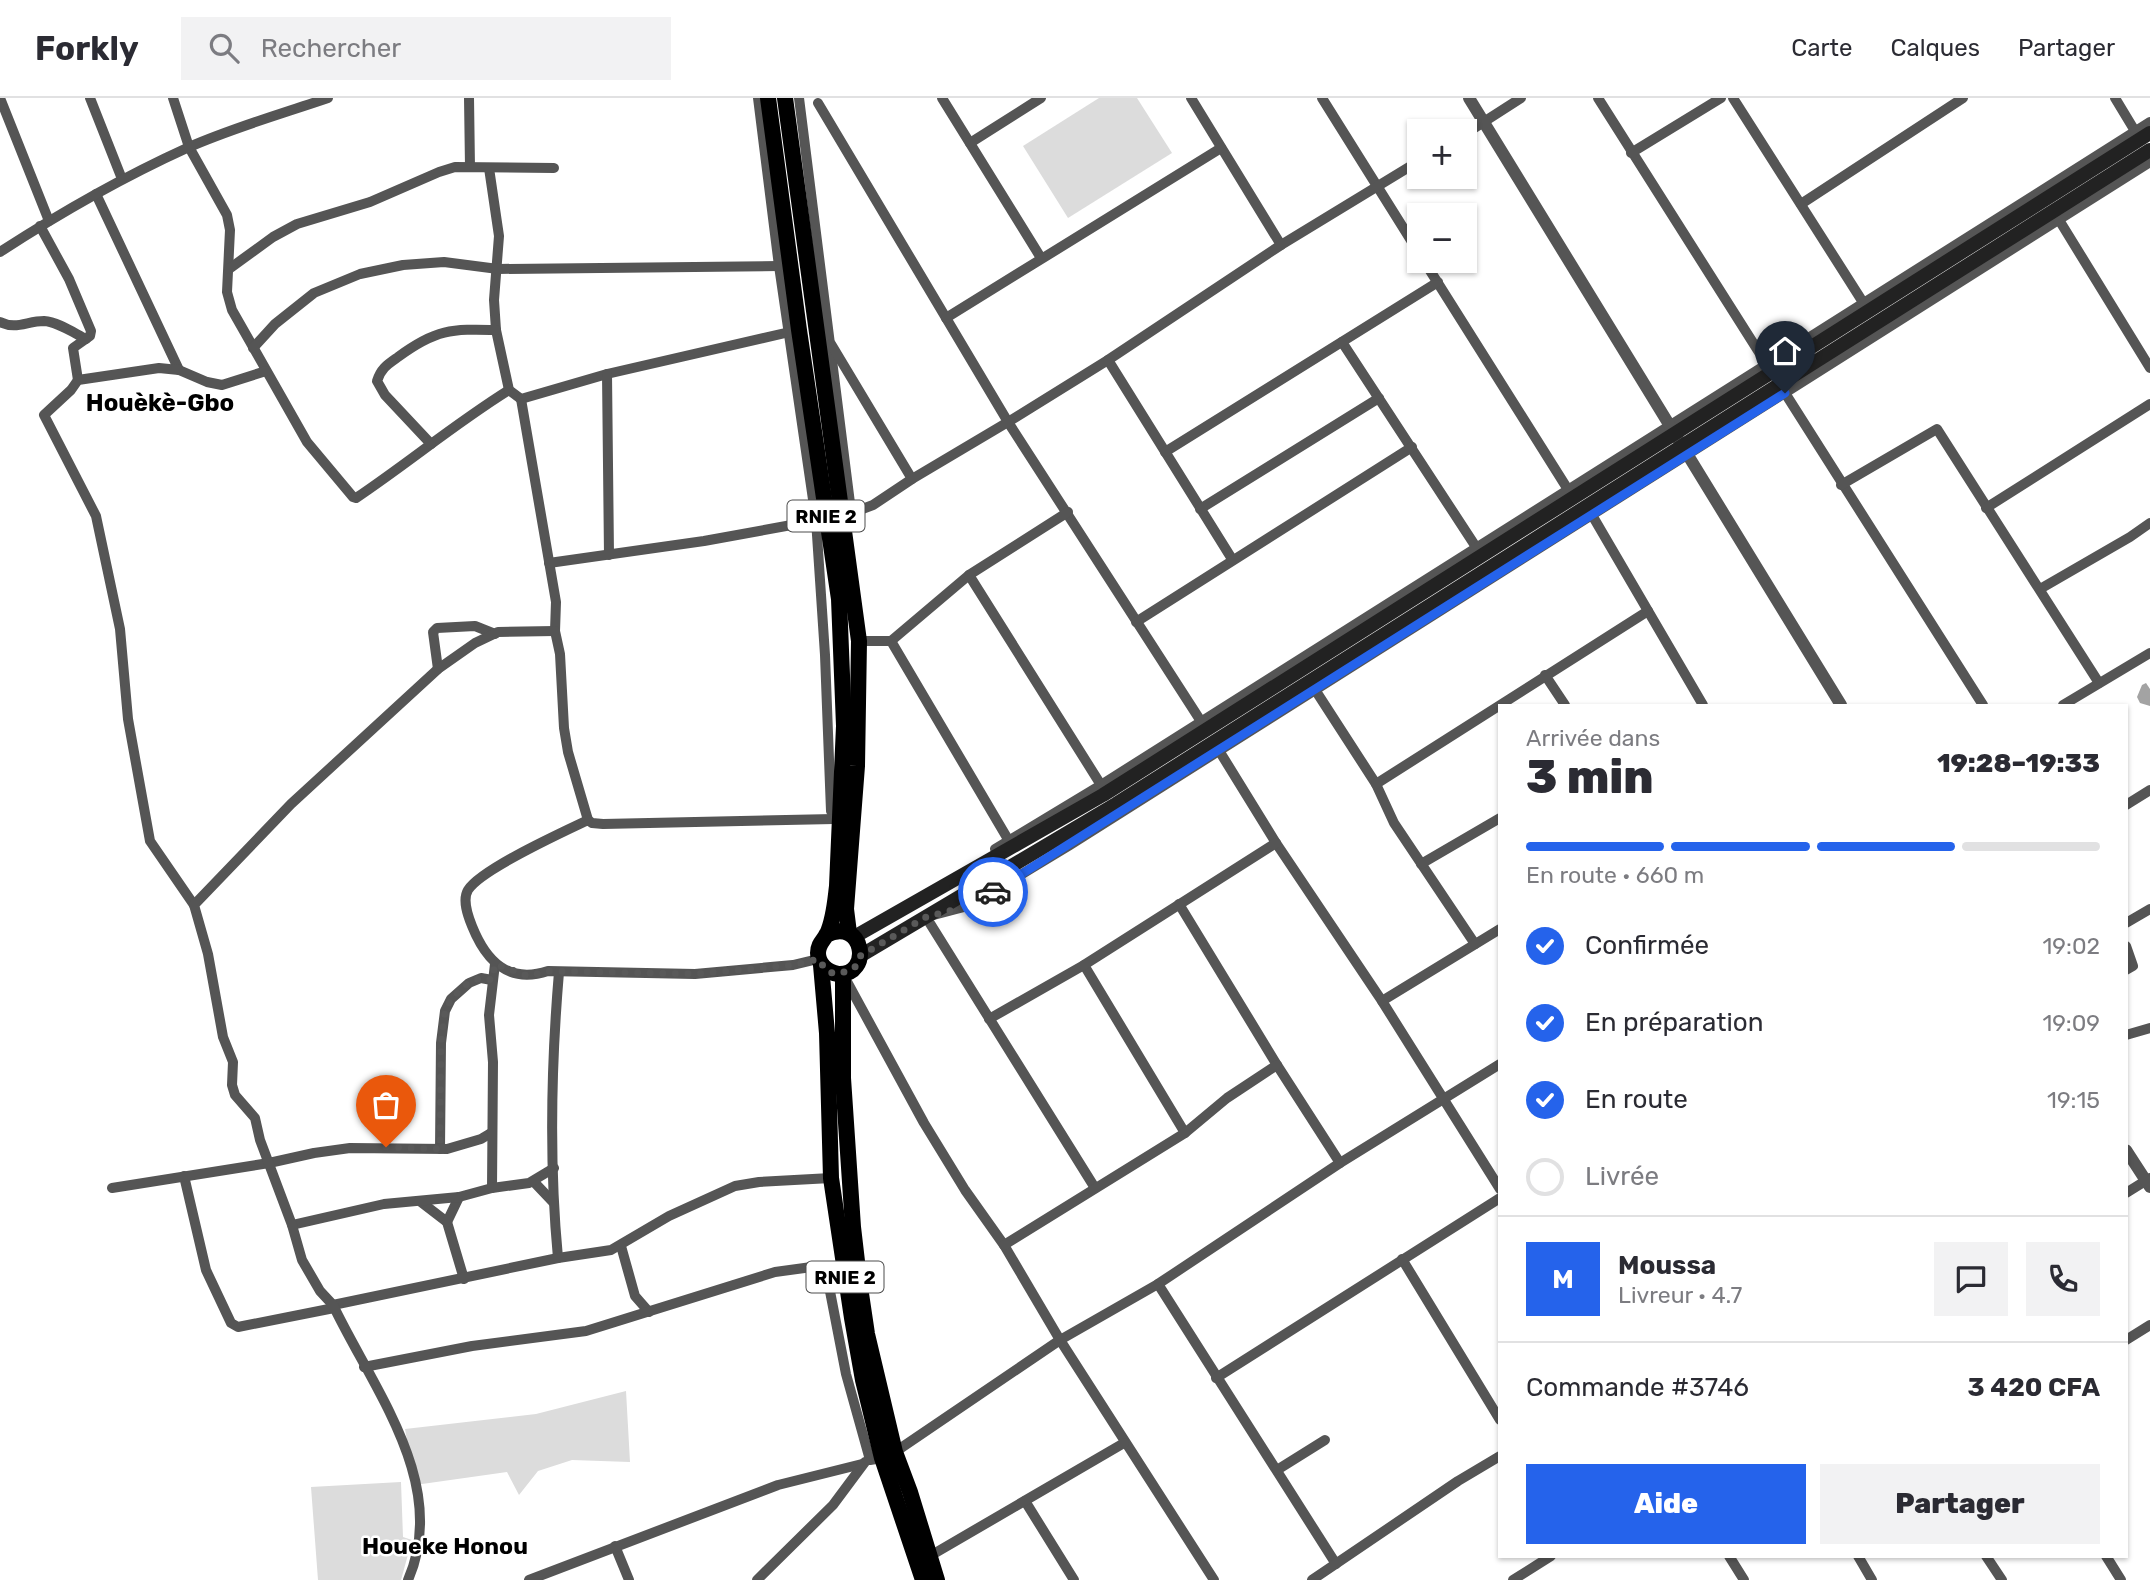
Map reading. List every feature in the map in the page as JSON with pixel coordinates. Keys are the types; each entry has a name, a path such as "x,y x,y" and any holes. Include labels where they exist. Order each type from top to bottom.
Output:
{"highway":[{"name":"RNIE 2","path":"768,98 794,331 859,641 857,766 846,909 860,956"},
{"name":"RNIE 2","path":"791,108 833,517 842,648 844,726 837,822 835,909 827,935 817,950 827,1033 831,1178 877,1458 923,1580"},
{"path":"827,935 838,931 852,935"},
{"path":"820,962 835,974 843,974 855,967 860,956"},
{"name":"RNIE 2","path":"843,974 843,1078 853,1227 867,1334 877,1458 930,1556 937,1580"}],"main road":[{"path":"860,956 1033,855 1210,735 1679,439 2057,216 2146,146"},
{"path":"852,935 917,902 1210,735 1312,686 1679,439 1769,367 1866,307 2146,146"}],"street":[{"path":"0,98 45,223 91,331 86,339 73,348 78,380 68,394 44,415 96,516 120,629 128,719 150,841 194,905 208,954 223,1037 233,1062 232,1085 235,1095 254,1118 292,1225 296,1244 309,1274 334,1307 404,1440 419,1500 421,1524 418,1549 408,1580"},
{"path":"90,98 122,179"},
{"path":"173,98 189,147 227,215 230,230 227,292 232,310 307,442 353,498 376,485 475,411 509,390"},
{"path":"0,252 122,179 189,147 328,98"},
{"path":"470,98 470,167"},
{"path":"521,399 607,374 794,331 779,266 758,98"},
{"path":"799,98 791,108 828,340 850,508 833,517"},
{"path":"942,98 1041,258"},
{"path":"970,143 1041,98"},
{"path":"1191,98 1281,245"},
{"path":"1322,98 1407,234"},
{"path":"1469,98 1840,704"},
{"path":"1477,127 1521,98"},
{"path":"1598,98 1769,367"},
{"path":"1631,153 1721,98"},
{"path":"1733,98 1866,307"},
{"path":"1801,204 1964,98"},
{"path":"2115,98 2146,146"},
{"path":"791,108 821,100 1008,422 1210,735 1276,843 1382,1001 1498,1186"},
{"path":"2146,146 2150,122"},
{"path":"946,318 1221,148"},
{"path":"229,270 273,237 297,224 370,202 439,172 455,167 554,168"},
{"path":"489,168 499,236 494,300 496,330 509,390 521,399 556,602 555,631 560,654 568,752 588,820 603,824 837,822"},
{"path":"549,563 833,517 873,505 1108,360 1281,245 1407,169"},
{"path":"96,194 179,370"},
{"path":"917,902 951,875 1101,785 1210,735 1476,547 1567,488 1785,393 2057,216 2150,368"},
{"path":"253,348 275,324 314,293 360,274 403,265 444,262 498,269 779,266"},
{"path":"1432,273 1567,488"},
{"path":"1165,452 1438,282"},
{"path":"0,322 13,327 40,321 49,322 86,339"},
{"path":"431,444 385,395 377,381 381,370 433,335 456,329 496,330"},
{"path":"828,340 912,479"},
{"path":"1342,342 1476,547"},
{"path":"1108,360 1232,559"},
{"path":"78,380 159,368 179,370 207,382 222,385 267,371"},
{"path":"607,374 609,555"},
{"path":"1785,393 1982,704"},
{"path":"1200,509 1379,398"},
{"path":"1986,508 2150,404"},
{"path":"1841,485 1937,429 2099,683"},
{"path":"1475,944 1394,823 1376,784 1312,686 1592,515 1679,439"},
{"path":"1136,622 1412,447"},
{"path":"859,641 891,641 969,575 1068,512"},
{"path":"1592,515 1702,704"},
{"path":"2040,589 2150,523"},
{"path":"969,575 1101,785"},
{"path":"1500,704 1648,611"},
{"path":"438,668 433,632 437,628 475,626 495,634"},
{"path":"194,905 291,804 438,668 475,643 495,634 555,631"},
{"path":"891,641 1009,841"},
{"path":"2065,704 2150,653"},
{"path":"1545,675 1564,704"},
{"path":"1376,784 1498,705"},
{"path":"2128,804 2150,790"},
{"path":"1421,864 1498,819"},
{"path":"588,820 512,858 470,887 466,895 469,918 481,946 495,964 528,976 559,972 695,974 820,962"},
{"path":"989,1019 1084,965 1276,843"},
{"path":"1179,904 1340,1163"},
{"path":"2128,922 2150,909"},
{"path":"926,917 1095,1188"},
{"path":"1382,1001 1498,930"},
{"path":"2128,952 2133,966 2128,969"},
{"path":"492,1188 493,1062 489,1015 495,964"},
{"path":"1084,965 1185,1133"},
{"path":"558,1258 553,1202 552,1052 559,972"},
{"path":"843,974 924,1123 965,1190 1004,1245 1124,1443 1214,1580"},
{"path":"440,1149 441,1043 445,1011 451,999 468,983 481,978 492,980"},
{"path":"2128,1034 2150,1028"},
{"path":"757,1580 877,1458 1060,1340 1158,1284 1340,1163 1498,1064"},
{"path":"1004,1245 1185,1133 1227,1098 1277,1065"},
{"path":"112,1188 350,1148 440,1149 463,1146 491,1133"},
{"path":"2128,1153 2149,1181 2128,1192"},
{"path":"292,1225 384,1204 459,1197 492,1188 534,1182 554,1168"},
{"path":"184,1176 206,1270 231,1323 239,1327 402,1289 611,1250 668,1216 735,1186 831,1178"},
{"path":"534,1182 553,1202"},
{"path":"447,1222 459,1197"},
{"path":"1216,1378 1498,1199"},
{"path":"421,1202 447,1222 464,1279"},
{"path":"621,1246 635,1296 649,1312"},
{"path":"1402,1259 1498,1417"},
{"path":"364,1367 472,1346 569,1335 775,1272 820,1266 828,1281 852,1398 877,1458"},
{"path":"1158,1284 1336,1564"},
{"path":"2128,1339 2150,1325"},
{"path":"1277,1470 1325,1440"},
{"path":"930,1556 1124,1443"},
{"path":"1312,1580 1458,1481 1498,1457"},
{"path":"529,1580 778,1485 877,1458"},
{"path":"1025,1501 1074,1580"},
{"path":"615,1546 629,1580"},
{"path":"1513,1580 1548,1558"},
{"path":"1730,1558 1744,1580"},
{"path":"1859,1558 1872,1580"},
{"path":"1987,1558 2002,1580"},
{"path":"2107,1558 2121,1580"}],"shaded area":[{"path":"1099,98 1137,98 1172,153 1068,218 1023,146"},
{"path":"2146,683 2150,689 2150,706 2140,703 2137,697 2142,685"},
{"path":"626,1391 630,1462 572,1460 538,1471 519,1495 507,1472 415,1485 405,1429 536,1414"},
{"path":"401,1482 403,1537 412,1540 401,1580 318,1580 311,1487"}],"way so far":[{"path":"386,1147 440,1149 441,1043 445,1011 451,999 474,979 492,980 495,964 528,976 548,971 695,974 793,965 818,959 827,971 843,974 855,967 860,956 926,917 964,907 993,892"}],"district":[{"name":"Houèkè-Gbo","path":"160,403"},
{"name":"Houeke Honou","path":"445,1546"}],"route":[{"path":"993,892 1785,393"}]}
